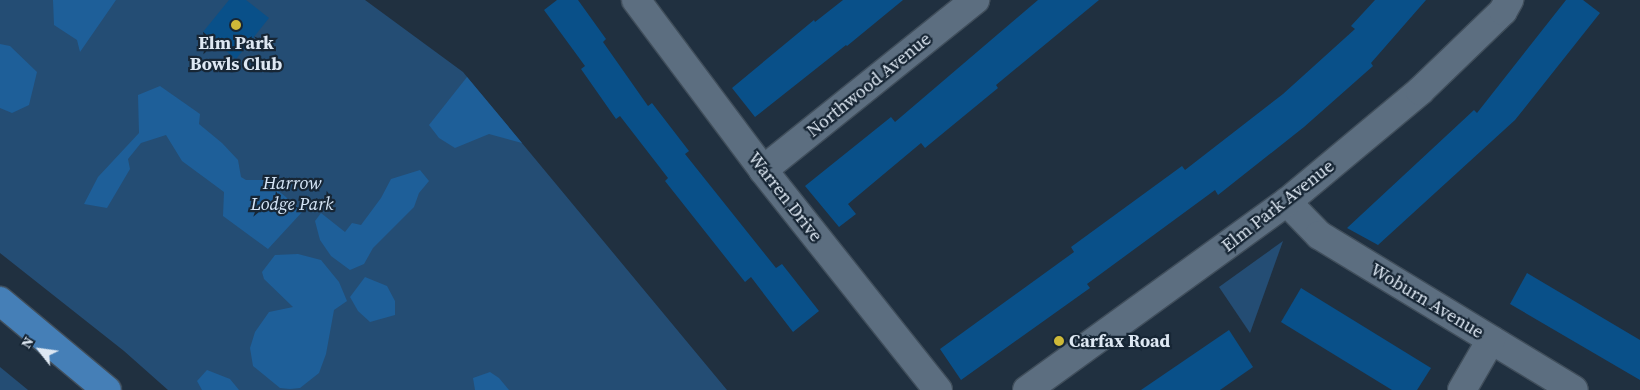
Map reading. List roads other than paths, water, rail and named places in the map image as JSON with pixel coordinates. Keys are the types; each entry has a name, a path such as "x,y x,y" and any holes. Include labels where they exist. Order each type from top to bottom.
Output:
{"main road":[{"path":"0,301 107,390"}],"street":[{"name":"Warren Drive","path":"636,0 763,170 938,390"},
{"name":"Northwood Avenue","path":"763,170 975,0"},
{"name":"Elm Park Avenue","path":"1027,390 1287,202 1420,91 1503,10 1510,0"},
{"name":"Woburn Avenue","path":"1287,202 1319,235 1574,390"},
{"path":"1462,390 1491,340"}],"place":[{"name":"Elm Park Bowls Club","path":"236,25"},
{"name":"Carfax Road","path":"1059,341"}],"park label":[{"name":"Harrow Lodge Park","path":"292,194"}]}
